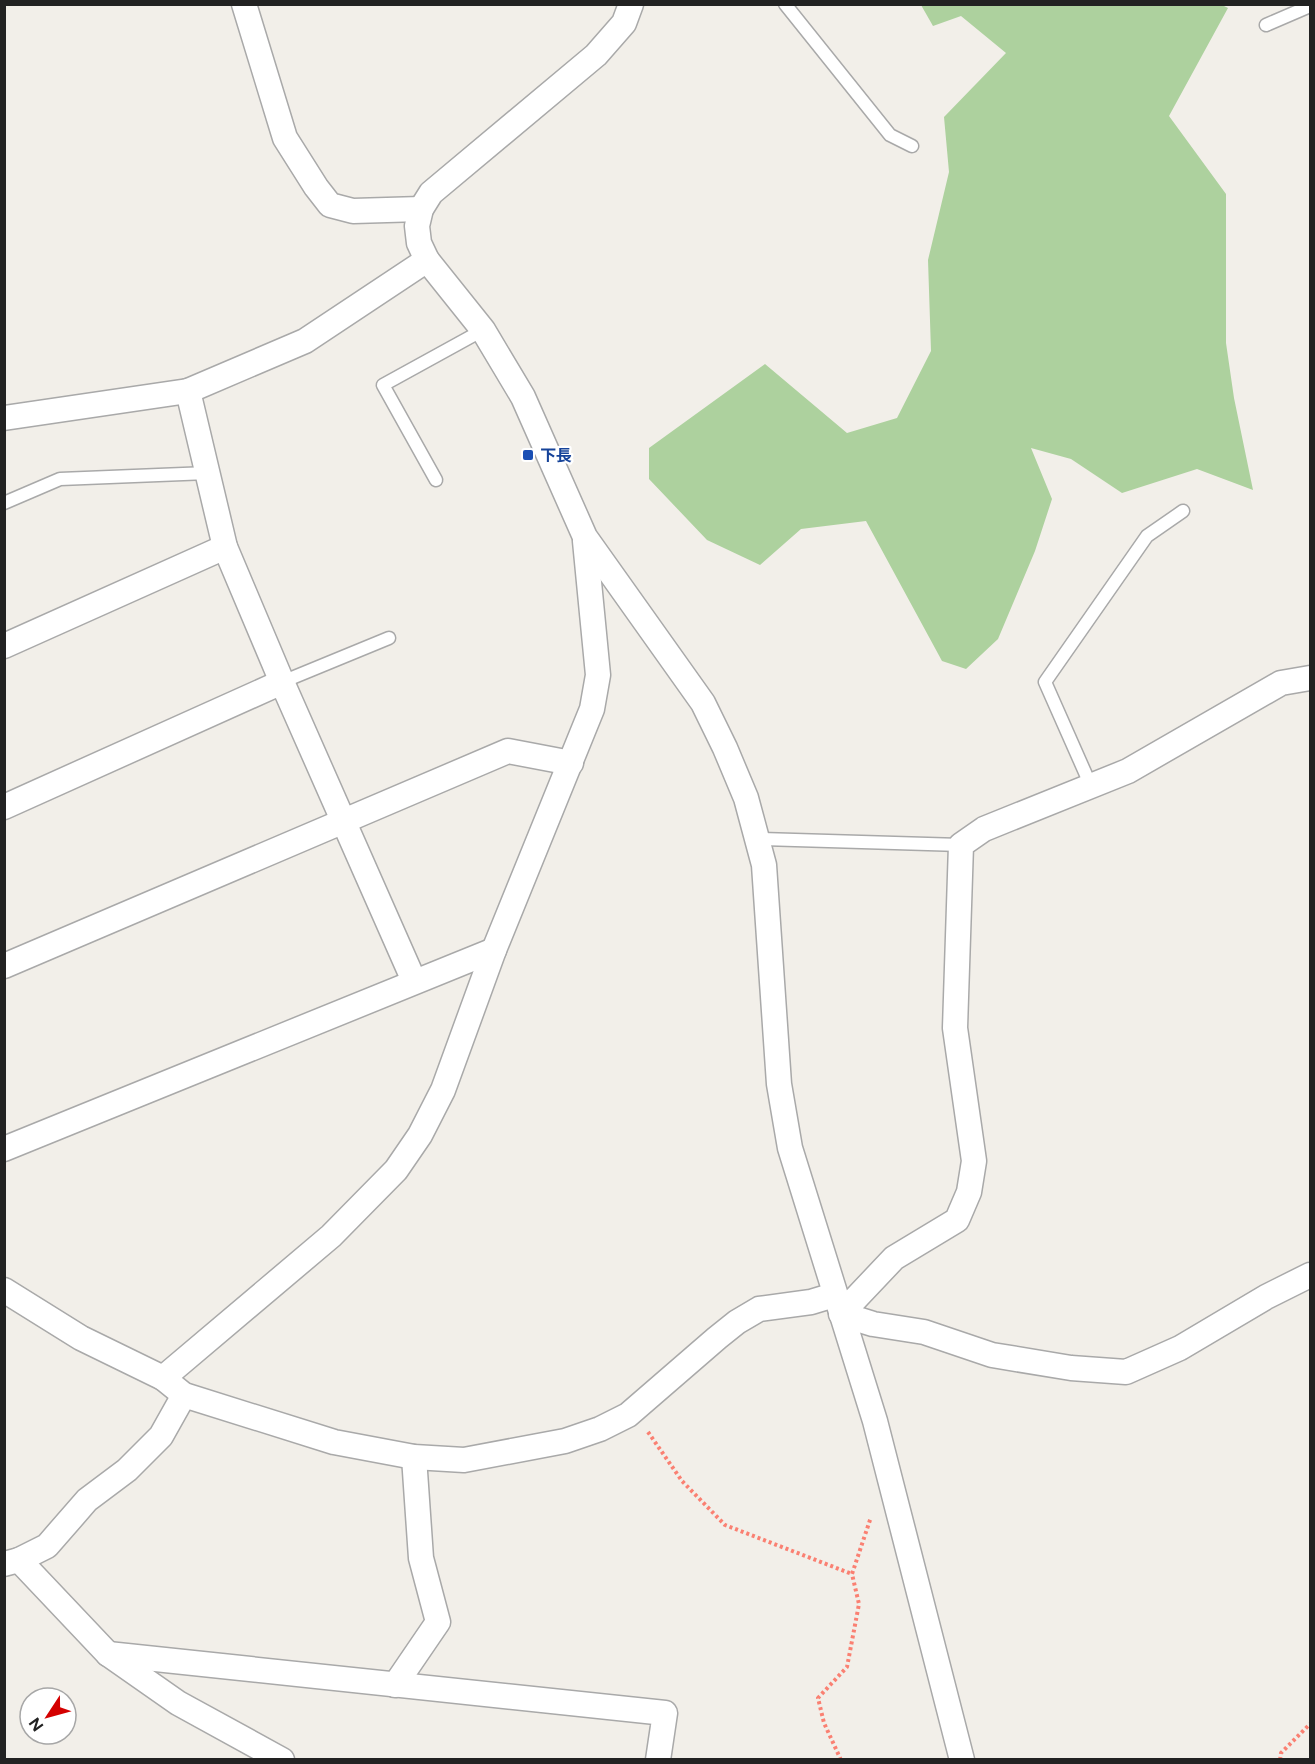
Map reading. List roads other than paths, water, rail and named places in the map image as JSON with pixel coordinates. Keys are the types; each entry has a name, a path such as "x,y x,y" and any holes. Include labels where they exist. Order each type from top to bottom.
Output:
{"street":[{"path":"244,4 285,138 330,205 354,211 421,209"},
{"path":"631,4 624,23 596,55 431,193 421,209 417,226 419,243 427,260 483,330 523,397 585,537 703,703 738,778 758,839 764,866 779,1084 790,1148 874,1421 962,1760"},
{"path":"4,418 188,391 305,341 427,260"},
{"path":"188,391 225,547 414,981"},
{"path":"163,1378 331,1236 396,1170 420,1136 443,1090 494,950 591,709 598,675 585,537"},
{"path":"4,646 225,547"},
{"path":"837,1305 894,1258 957,1220 969,1192 974,1161 955,1028 961,845 984,829 1128,771 1281,683 1311,678"},
{"path":"4,807 282,682"},
{"path":"4,966 508,751 571,763"},
{"path":"4,1149 494,950"},
{"path":"4,1290 81,1338 163,1378 184,1395 334,1442 414,1457 464,1460 565,1441 600,1429 633,1411 717,1338 737,1322 759,1309 811,1302 837,1305 873,1324 924,1332 992,1355 1071,1368 1126,1372 1180,1348 1266,1297 1311,1275"},
{"path":"184,1395 161,1436 127,1470 87,1500 47,1546 12,1562 108,1654 178,1703 282,1760"},
{"path":"395,1684 438,1622 421,1558 414,1457"},
{"path":"108,1654 665,1713 658,1760"}],"lane":[{"path":"785,4 890,135 912,146"},
{"path":"1266,25 1311,6"},
{"path":"436,480 383,385 483,330"},
{"path":"4,503 60,479 208,473"},
{"path":"1091,786 1046,682 1147,536 1183,511"},
{"path":"282,682 389,638"},
{"path":"758,839 961,845"}],"place":[{"name":"下長","path":"528,455"}]}
